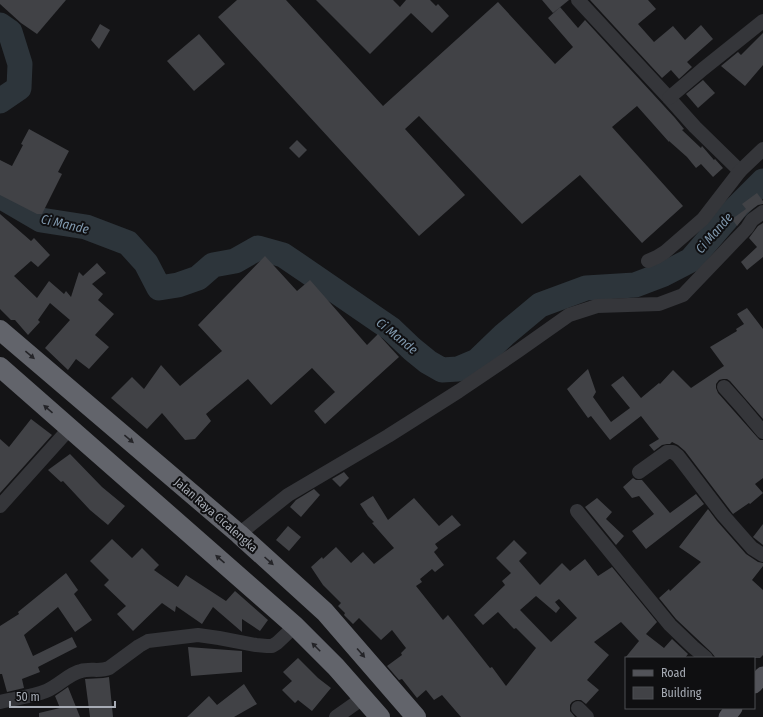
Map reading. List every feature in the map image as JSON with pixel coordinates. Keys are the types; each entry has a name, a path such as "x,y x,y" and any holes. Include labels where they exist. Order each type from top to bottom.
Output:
{"highway":[{"name":"Jalan Raya Cicalengka","path":"0,330 239,534 325,612 416,717"},
{"path":"0,367 295,626 336,667 380,717"}],"main road":[{"path":"755,684 763,675"},
{"path":"727,717 733,709"}],"street":[{"path":"578,0 695,127 740,171"},
{"path":"669,98 763,21"},
{"path":"648,261 666,252 703,218 740,171 763,149"},
{"path":"239,534 288,495 388,436 459,391 569,315 597,306 659,304 682,295 747,228 752,220 763,212"},
{"path":"724,387 763,432"},
{"path":"0,506 70,428"},
{"path":"639,472 667,452 673,452 678,456 723,515 752,548 763,555"},
{"path":"577,511 670,625 705,657"},
{"path":"0,702 46,691 76,672 83,670 105,670 148,641 198,636 272,646 295,626"},
{"path":"336,717 363,698"}],"building":[{"path":"0,0 66,0 37,34 21,23 0,4"},
{"path":"237,0 286,0 383,106 498,2 555,64 573,47 548,18 560,7 578,28 585,20 675,118 684,129 682,130 701,148 702,146 723,168 713,177 701,164 696,168 687,157 669,142 637,106 612,127 683,206 642,243 580,175 522,224 419,116 405,129 465,195 419,236 218,17"},
{"path":"316,0 393,0 400,7 406,0 430,0 436,6 438,4 449,16 432,33 411,13 370,54"},
{"path":"542,0 569,0 553,13"},
{"path":"590,0 648,0 656,9 638,24 654,42 673,26 685,40 701,25 713,39 687,62 692,67 679,79 671,70 662,78"},
{"path":"100,24 110,30 99,49 91,40"},
{"path":"763,33 763,65 745,86 721,66 738,52 741,55"},
{"path":"199,34 225,64 194,91 167,61"},
{"path":"703,80 715,93 698,108 686,94"},
{"path":"29,129 69,151 58,172 62,174 42,214 37,214 0,195 0,160 12,166 23,145 21,144"},
{"path":"297,140 307,150 299,158 289,148"},
{"path":"757,193 763,201 763,204 758,205 747,213 737,226 732,219 746,209 742,204"},
{"path":"0,214 31,241 34,238 50,255 38,267 31,261 14,276 37,298 49,281 64,294 66,291 71,297 79,272 83,276 97,263 106,273 92,284 103,294 98,300 114,314 95,335 109,347 89,369 76,359 68,370 45,348 70,320 50,303 38,320 40,322 28,335 15,320 11,320 0,309"},
{"path":"763,223 763,257 747,270 741,262 757,247 749,238 758,226"},
{"path":"265,256 297,291 310,280 367,345 378,334 399,357 325,424 314,411 335,392 312,368 271,405 248,379 206,414 211,421 195,439 185,440 162,413 147,429 111,398 132,377 144,389 161,365 180,386 222,351 198,325"},
{"path":"747,308 763,329 763,419 727,379 719,380 716,384 716,388 718,393 757,437 760,440 763,440 763,478 755,484 763,493 750,504 749,503 733,514 685,451 678,445 672,442 670,444 662,445 654,451 649,445 659,439 641,416 610,440 591,416 588,418 567,389 588,369 596,392 593,397 611,422 630,408 611,385 623,376 641,398 659,383 660,384 673,370 691,388 724,366 710,347 737,331 736,329 744,324 737,314"},
{"path":"31,419 52,435 0,493 0,439 9,447"},
{"path":"70,454 102,487 125,506 108,525 90,510 63,481 61,482 48,470"},
{"path":"344,472 349,478 340,487 332,479"},
{"path":"633,478 636,480 642,480 670,513 696,494 704,504 646,549 632,531 654,514 639,496 632,498 623,487"},
{"path":"314,489 320,495 301,517 290,507 296,500"},
{"path":"373,496 388,520 414,498 439,526 452,515 461,525 435,544 438,548 434,552 444,565 435,572 432,569 420,579 422,582 416,586 443,620 448,615 506,686 536,648 516,628 514,629 498,612 483,625 474,615 505,585 502,581 511,573 496,558 514,540 527,553 519,561 540,585 562,563 570,571 585,559 598,576 612,567 657,622 646,634 664,648 672,639 688,654 686,657 626,657 639,641 621,622 594,642 609,655 587,680 599,690 586,704 581,700 576,700 570,705 570,711 575,717 461,717 442,695 434,700 426,690 417,698 402,679 399,680 387,666 402,655 401,653 406,648 392,630 381,640 359,618 353,624 338,606 341,603 323,585 311,567 322,557 323,559 336,547 351,563 363,552 374,564 394,548 372,523 374,522 360,504","holes":["536,596 556,613 560,608 555,602 559,599 577,618 551,642 520,610"]},
{"path":"597,498 612,512 606,519 624,536 616,545 585,507"},
{"path":"708,509 746,554 758,562 763,563 763,566 752,580 763,590 763,655 760,658 715,657 676,619 659,598 669,589 670,591 701,562 679,547"},
{"path":"763,524 763,545 753,537"},
{"path":"288,526 301,537 289,551 276,540"},
{"path":"112,539 132,558 142,548 159,565 154,570 178,587 186,575 226,601 235,591 268,620 260,631 242,619 242,632 213,607 202,624 176,606 175,612 162,603 133,631 117,614 126,606 104,585 109,580 90,561"},
{"path":"66,573 78,590 74,594 92,620 75,632 58,607 24,635 33,656 72,637 77,647 38,667 40,672 22,679 24,688 7,692 2,674 0,674 0,626 19,614 18,612"},
{"path":"188,647 242,651 242,672 191,676"},
{"path":"298,658 318,678 331,688 312,711 298,700 295,703 282,690 292,681 283,672"},
{"path":"109,677 113,717 90,717 85,679"},
{"path":"244,684 257,704 234,717 187,717 209,696 217,705"},
{"path":"68,687 80,717 39,717 39,713 60,708 55,696"}],"waterway":[{"name":"Ci Mande","path":"0,25 10,32 20,64 19,88 0,101"},
{"name":"Ci Mande","path":"0,196 41,220 86,227 128,243 146,263 159,288 178,285 198,278 213,265 235,261 258,248 283,255 391,329 428,362 442,370 458,369 477,361 504,335 540,305 586,288 635,285 664,274 691,260 734,210 763,181"}]}
